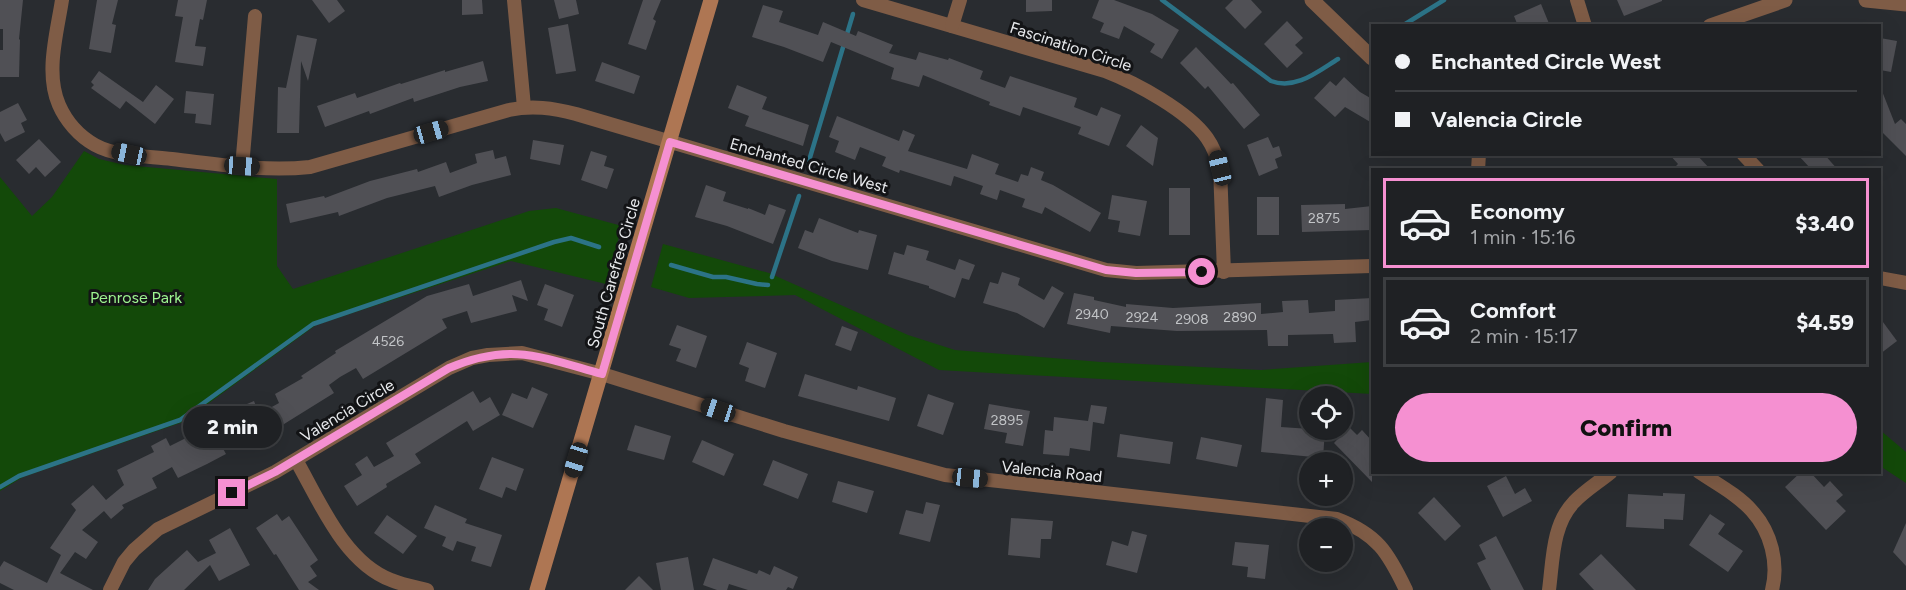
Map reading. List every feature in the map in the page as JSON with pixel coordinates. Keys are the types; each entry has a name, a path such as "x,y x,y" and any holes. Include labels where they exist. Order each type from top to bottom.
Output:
{"main road":[{"name":"South Carefree Circle","path":"537,590 711,0"}],"street":[{"name":"Enchanted Circle West","path":"62,0 53,64 53,79 58,104 74,129 97,146 114,151 242,166 293,169 310,167 524,107 557,109 1106,270 1136,273 1224,272 1371,266"},
{"path":"514,0 524,107"},
{"name":"Fascination Circle","path":"863,0 1114,74 1154,96 1193,123 1207,137 1216,152 1220,168 1224,272"},
{"path":"952,26 960,0"},
{"path":"1312,0 1371,57"},
{"path":"1577,0 1584,24"},
{"path":"1716,24 1785,0"},
{"path":"1866,0 1906,4"},
{"path":"242,166 255,16"},
{"path":"1745,156 1756,168"},
{"path":"1881,278 1906,283"},
{"name":"Valencia Circle","path":"110,590 124,562 158,529 275,472 449,368 472,358 522,353 602,374"},
{"name":"Valencia Road","path":"602,374 784,431 945,475 1337,519 1365,532 1379,543 1389,556 1406,590"},
{"path":"296,460 343,541 364,565 391,580 427,590"},
{"path":"1549,590 1557,531 1561,520 1576,499 1608,474"},
{"path":"1702,474 1739,500 1762,524 1769,539 1776,567 1772,590"}],"green space":[{"name":"Penrose Park","path":"84,151 99,159 125,165 277,179 277,266 293,289 529,211 556,208 622,226 606,284 511,261 316,325 183,422 23,477 0,491 0,177 32,216 52,197"},
{"path":"663,244 769,273 908,335 955,350 1101,362 1261,370 1371,362 1371,394 1353,393 1353,386 1299,386 1299,390 939,370 795,295 689,298 651,287"},
{"path":"1881,431 1906,452 1906,483 1881,467"}],"building":[{"path":"0,0 23,0 19,39 19,77 0,77 3,29 0,29"},
{"path":"97,0 118,0 112,24 116,25 111,53 89,49"},
{"path":"178,0 207,0 203,20 200,19 195,46 206,47 203,66 175,62 183,17 175,16"},
{"path":"312,0 337,0 345,11 329,23"},
{"path":"462,0 482,0 483,14 462,15"},
{"path":"554,0 576,0 579,14 559,19"},
{"path":"643,0 661,0 653,19 656,21 646,50 628,44"},
{"path":"1026,0 1052,0 1052,11 1026,12"},
{"path":"1099,0 1114,0 1152,14 1179,30 1162,59 1150,52 1155,44 1124,26 1119,39 1100,32 1104,23 1092,18"},
{"path":"1233,0 1251,0 1262,12 1245,29 1225,8"},
{"path":"1617,0 1662,0 1662,1 1624,16"},
{"path":"1541,4 1549,24 1517,24 1514,16"},
{"path":"763,5 783,11 779,22 818,35 823,22 856,36 858,31 893,45 889,53 916,60 919,52 948,60 949,58 983,71 980,79 1005,88 1010,76 1077,98 1074,107 1097,116 1101,107 1121,115 1109,146 1078,134 1081,127 1023,107 1020,116 989,105 990,102 923,75 919,87 891,79 894,68 831,42 823,62 752,37"},
{"path":"1287,21 1303,38 1295,45 1303,53 1287,68 1264,44"},
{"path":"568,24 576,71 556,74 548,28"},
{"path":"297,35 317,39 308,81 301,61 299,133 277,133 278,87 286,88"},
{"path":"1881,38 1897,41 1891,72 1881,70"},
{"path":"1196,47 1231,84 1233,83 1260,115 1244,129 1208,86 1205,89 1180,63"},
{"path":"483,61 488,81 460,87 414,102 413,98 325,127 317,106 355,93 357,98 400,83"},
{"path":"602,62 640,76 634,94 595,81"},
{"path":"99,71 143,102 156,85 174,99 155,124 126,101 120,109 91,88 94,85 91,82"},
{"path":"1344,77 1360,92 1371,98 1371,122 1345,107 1335,117 1314,98 1330,81 1336,86"},
{"path":"737,85 767,97 762,109 809,125 803,146 745,126 749,116 728,108"},
{"path":"1881,89 1895,124 1901,119 1906,124 1906,156 1881,131"},
{"path":"186,91 214,94 211,125 195,123 196,114 184,113"},
{"path":"18,103 27,120 21,123 25,132 5,142 0,133 0,112"},
{"path":"837,116 899,141 903,130 915,135 908,151 967,169 972,154 999,164 995,174 1018,182 1021,174 1028,176 1031,167 1044,172 1041,180 1101,213 1090,232 1045,207 1042,214 1022,207 1025,199 1000,190 997,200 980,194 983,186 954,176 951,186 900,170 899,173 882,166 886,157 860,147 855,160 835,152 839,141 829,137"},
{"path":"1141,125 1158,138 1153,166 1126,146"},
{"path":"1268,137 1273,148 1279,146 1282,156 1275,159 1278,168 1259,176 1247,145"},
{"path":"39,139 61,162 45,177 36,167 29,174 16,160"},
{"path":"533,140 564,145 560,165 530,159"},
{"path":"493,150 495,159 506,156 511,175 472,185 439,197 435,186 387,198 339,216 338,212 290,223 286,204 324,196 325,198 370,181 417,169 418,172 446,162 450,173 477,163 475,154"},
{"path":"591,151 607,156 604,166 614,169 607,189 581,180"},
{"path":"1671,156 1698,156 1709,168 1674,168 1678,164"},
{"path":"1799,156 1826,156 1836,168 1810,168"},
{"path":"706,185 726,192 723,201 765,215 769,204 786,210 773,244 727,226 695,217"},
{"path":"1169,188 1190,188 1190,235 1169,235"},
{"path":"1112,195 1147,201 1140,236 1118,232 1120,221 1108,219"},
{"path":"1257,197 1279,197 1279,235 1257,235"},
{"path":"1345,204 1345,209 1371,206 1371,230 1302,232 1301,205"},
{"path":"819,218 858,233 859,230 877,235 868,270 832,261 798,248 805,230 813,233"},
{"path":"907,245 929,251 926,260 955,270 959,259 975,265 969,280 962,278 955,298 929,288 929,286 888,274 894,252 904,255"},
{"path":"1002,272 1020,278 1018,285 1044,300 1052,286 1064,293 1044,328 1017,313 983,303 990,282 998,284"},
{"path":"521,280 528,301 512,295 517,311 471,323 467,311 442,319 447,328 363,379 356,368 340,377 329,385 334,393 268,434 251,442 246,432 221,445 226,454 207,464 178,478 172,467 152,478 157,488 122,505 124,508 111,519 104,511 82,530 98,542 86,559 75,552 60,573 93,590 14,590 0,583 0,567 4,561 47,583 61,555 50,548 76,510 71,504 93,485 106,500 124,485 117,470 154,452 151,446 166,438 170,446 228,417 226,413 254,401 259,414 279,403 275,394 303,378 301,376 336,353 335,351 427,296 469,284 473,296"},
{"path":"545,284 574,295 562,327 544,320 548,309 537,305"},
{"path":"1074,293 1126,307 1126,304 1173,308 1261,303 1261,314 1283,312 1282,301 1308,300 1309,313 1335,311 1335,300 1371,298 1371,320 1355,322 1356,342 1334,343 1333,334 1288,335 1288,346 1268,346 1267,330 1177,331 1111,326 1110,333 1067,324"},
{"path":"1881,319 1897,341 1881,353"},
{"path":"677,325 707,336 696,368 676,361 681,349 669,345"},
{"path":"842,326 858,332 851,351 835,345"},
{"path":"747,342 777,353 765,388 745,381 749,368 739,364"},
{"path":"805,374 857,390 858,386 896,398 889,421 798,396"},
{"path":"532,387 548,394 533,428 502,415 512,393 527,399"},
{"path":"473,391 480,403 490,397 500,415 473,431 467,421 415,454 421,463 386,484 387,487 357,506 344,486 362,475 355,464 367,456 374,467 394,456 386,443"},
{"path":"928,394 954,403 943,435 917,426"},
{"path":"1266,398 1283,400 1281,427 1299,428 1299,440 1324,440 1323,452 1299,452 1299,456 1261,452"},
{"path":"989,404 1030,411 1023,446 1005,443 1007,433 984,429"},
{"path":"1091,405 1107,407 1104,424 1093,422 1090,451 1070,448 1069,456 1043,454 1045,430 1053,431 1054,417 1088,421"},
{"path":"635,425 671,436 664,460 627,450"},
{"path":"1362,430 1371,440 1372,482 1353,462 1353,452 1343,452 1334,443 1337,440 1353,440 1353,431 1357,435"},
{"path":"1120,434 1173,442 1170,464 1117,457"},
{"path":"1201,437 1242,445 1237,467 1196,459"},
{"path":"702,440 734,454 724,476 692,462"},
{"path":"492,457 524,469 516,491 506,487 502,498 479,489"},
{"path":"773,460 808,474 798,499 763,485"},
{"path":"1799,474 1812,474 1824,487 1830,481 1843,495 1836,501 1846,511 1826,530 1785,487"},
{"path":"1506,476 1515,494 1525,488 1532,501 1503,517 1487,486"},
{"path":"838,481 874,491 867,513 832,502"},
{"path":"1663,493 1685,494 1683,520 1664,519 1664,529 1626,527 1628,494 1663,496"},
{"path":"1434,497 1461,526 1445,541 1418,513"},
{"path":"926,502 940,505 930,542 899,534 906,510 923,514"},
{"path":"435,505 467,519 465,523 502,535 491,567 471,561 476,547 457,541 453,551 442,546 446,537 424,528"},
{"path":"277,514 282,521 289,516 318,560 310,566 317,576 308,582 319,590 299,590 256,528"},
{"path":"1710,514 1725,524 1718,534 1743,551 1728,572 1689,545"},
{"path":"387,515 417,536 403,554 374,533"},
{"path":"1011,518 1053,521 1051,539 1041,539 1040,558 1008,555"},
{"path":"1906,523 1906,566 1893,552"},
{"path":"230,528 250,565 219,581 210,565 184,590 148,590 155,579 187,550 198,562 216,553 209,540"},
{"path":"1132,531 1147,535 1137,573 1106,565 1112,541 1128,546"},
{"path":"1496,536 1524,590 1491,590 1477,563 1486,559 1479,545"},
{"path":"1235,542 1269,545 1265,579 1247,577 1248,567 1232,565"},
{"path":"1601,554 1636,590 1594,590 1579,574"},
{"path":"688,557 694,590 661,590 656,563"},
{"path":"713,558 757,574 759,570 770,575 774,566 798,577 793,589 788,587 786,590 748,590 729,584 727,590 717,590 703,585"},
{"path":"639,576 653,590 625,590"}],"waterway":[{"path":"1162,0 1271,81 1280,83 1298,81 1338,59"},
{"path":"1405,24 1444,0"},
{"path":"808,164 853,14"},
{"path":"772,277 799,196"},
{"path":"0,487 19,476 180,420 313,324 554,242 571,238 599,247"},
{"path":"671,265 713,277 726,277 768,285"}],"route":[{"path":"232,493 275,472 449,368 472,358 522,353 602,374 670,142 1106,270 1136,273 1202,272"}]}
